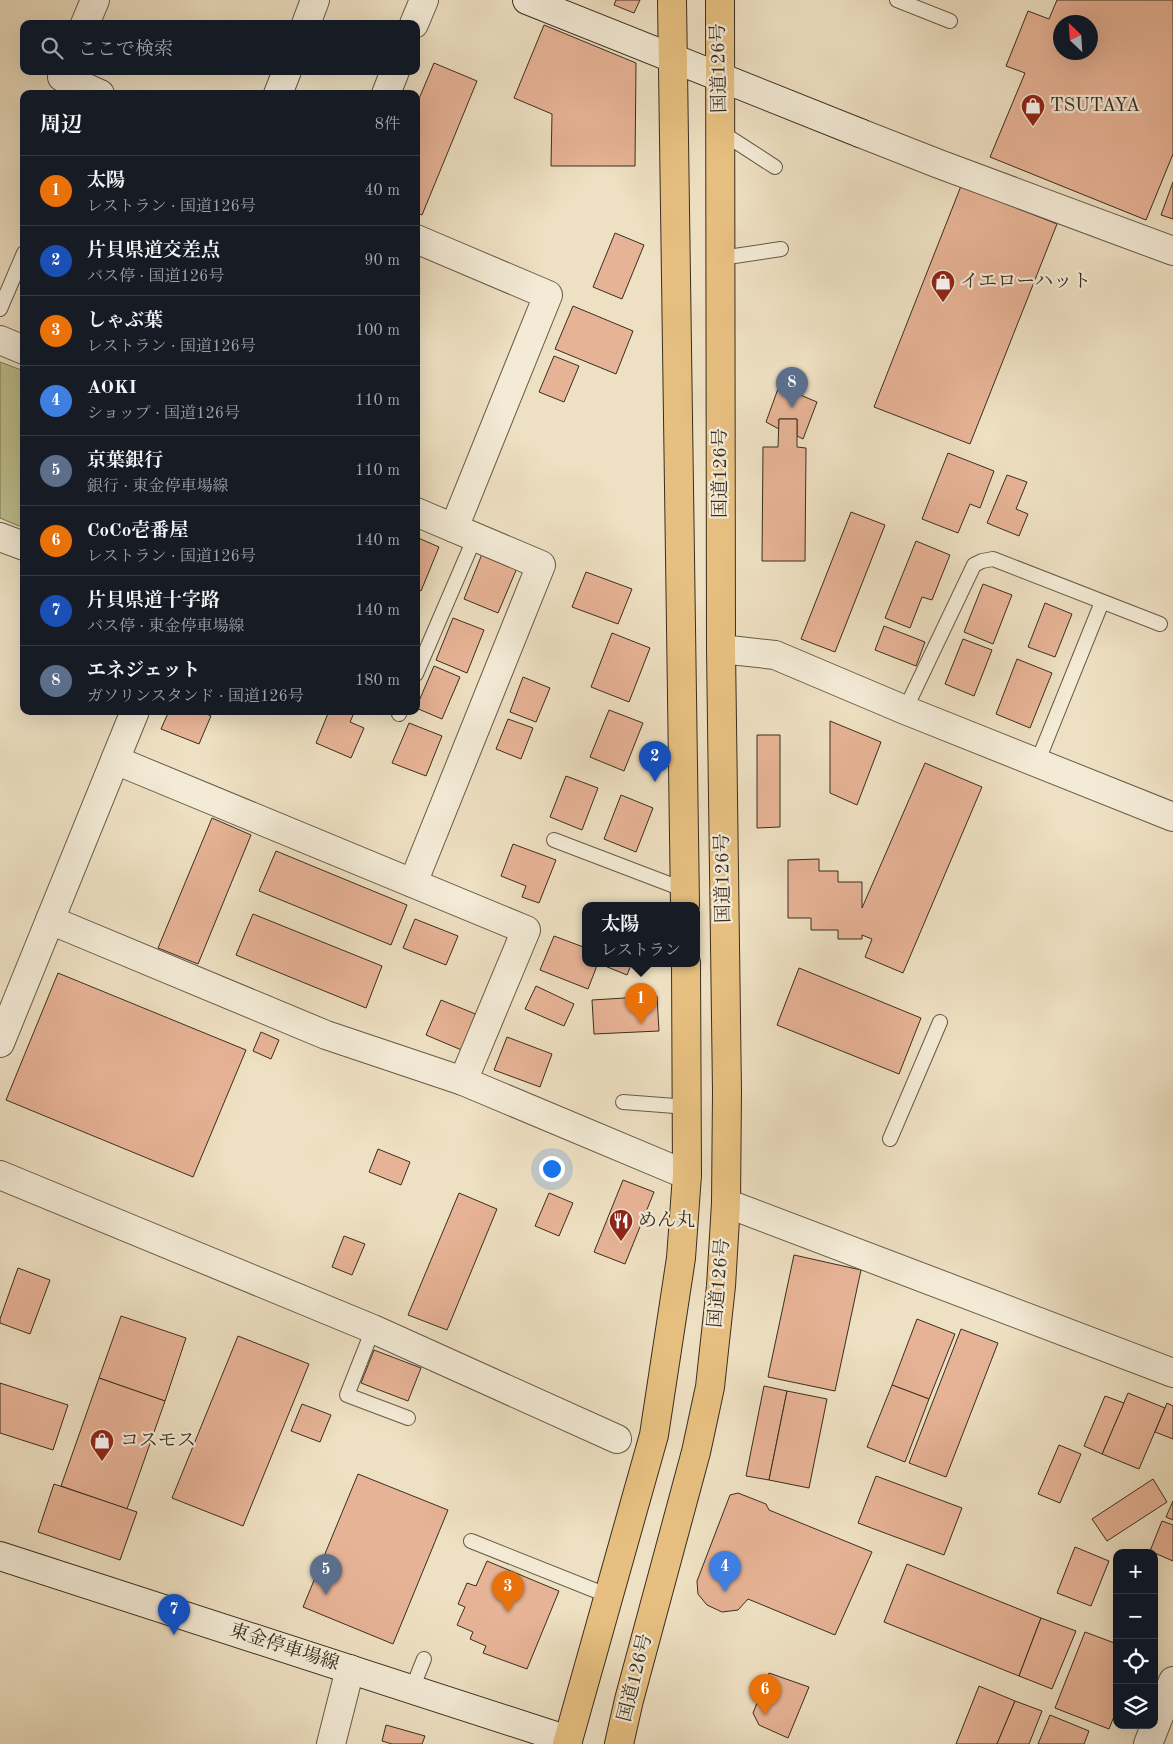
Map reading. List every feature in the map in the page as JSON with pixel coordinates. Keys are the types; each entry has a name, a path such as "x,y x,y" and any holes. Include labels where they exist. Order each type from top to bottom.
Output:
{"highway":[{"name":"国道126号","path":"672,0 685,898"},
{"name":"国道126号","path":"619,1744 629,1700 696,1452 710,1387 721,1286 727,1195 721,649 720,0"},
{"path":"568,1742 654,1435 676,1292 681,1258 687,1175 686,967"},
{"path":"687,1175 701,1160 726,1092"},
{"path":"676,1292 696,1260 702,1220 727,1195"}],"street":[{"path":"87,20 95,0"},
{"path":"308,20 315,0"},
{"path":"416,20 424,0"},
{"path":"527,0 939,164 1173,251"},
{"path":"63,75 62,78 90,90"},
{"path":"280,90 285,75"},
{"path":"388,90 393,75"},
{"path":"420,241 548,295 465,532"},
{"path":"0,340 20,348"},
{"path":"413,883 540,565 420,514"},
{"path":"0,537 20,544"},
{"path":"721,649 775,655 905,710 1173,817"},
{"path":"0,1043 133,715"},
{"path":"115,760 526,930 463,1081"},
{"path":"50,920 326,1035 463,1081 687,1175"},
{"path":"0,1176 373,1329 617,1439"},
{"path":"727,1195 1173,1373"},
{"name":"東金停車場線","path":"0,1556 350,1669 568,1742"},
{"path":"331,1744 350,1669"},
{"path":"1148,1744 1173,1681"}],"lane":[{"path":"897,0 950,21"},
{"path":"721,132 774,167"},
{"path":"721,258 781,249"},
{"path":"0,309 20,262"},
{"path":"420,662 465,532"},
{"path":"905,710 974,564 982,561 993,559 1160,624"},
{"path":"1037,763 1102,602"},
{"path":"554,840 685,898"},
{"path":"890,1139 940,1022"},
{"path":"623,1102 688,1107"},
{"path":"373,1329 347,1395 408,1418"},
{"path":"471,1541 609,1596"},
{"path":"412,1690 424,1659"}],"green space":[{"path":"0,362 20,370 20,526 0,518"}],"building":[{"path":"616,0 640,0 634,13 614,5"},
{"path":"1057,0 1173,0 1173,154 1146,220 990,157 1025,73 1006,66 1028,11 1049,19"},
{"path":"544,25 636,63 635,166 551,166 552,114 514,98"},
{"path":"434,63 477,81 422,215 420,214 420,96"},
{"path":"1173,182 1173,219 1161,215"},
{"path":"961,186 1057,224 970,444 874,407"},
{"path":"615,233 644,245 622,299 593,287"},
{"path":"573,306 633,331 616,374 555,349"},
{"path":"554,356 579,366 564,402 539,392"},
{"path":"779,386 817,402 803,439 797,436 797,419 779,419 779,429 766,422"},
{"path":"779,419 797,419 797,447 806,448 805,561 762,561 763,447 778,447"},
{"path":"948,453 994,471 980,508 970,504 958,533 922,519"},
{"path":"1007,475 1027,482 1016,509 1028,514 1019,536 987,523"},
{"path":"851,512 885,525 835,652 801,639"},
{"path":"420,539 439,547 420,591"},
{"path":"916,541 950,555 932,600 922,597 910,628 885,618"},
{"path":"482,554 517,568 498,613 464,599"},
{"path":"586,572 632,589 618,624 572,607"},
{"path":"983,584 1012,595 993,644 964,632"},
{"path":"1045,603 1072,614 1055,657 1028,647"},
{"path":"453,618 484,630 467,673 436,660"},
{"path":"884,626 925,642 916,666 875,650"},
{"path":"612,633 650,648 629,702 591,687"},
{"path":"963,639 992,650 974,696 945,684"},
{"path":"1017,659 1052,673 1030,728 996,714"},
{"path":"434,666 460,677 442,719 420,710 420,699"},
{"path":"523,677 550,688 536,722 510,712"},
{"path":"609,710 643,723 624,771 590,757"},
{"path":"167,715 211,716 199,744 161,729"},
{"path":"327,715 353,715 350,722 364,728 351,758 316,743"},
{"path":"508,719 533,728 521,759 496,749"},
{"path":"830,721 881,742 857,805 830,793"},
{"path":"409,723 442,736 426,776 392,763"},
{"path":"757,735 780,735 780,827 757,828"},
{"path":"925,763 982,787 903,973 865,957 872,939 862,935 862,939 838,939 838,930 811,930 811,918 788,918 788,860 819,859 819,871 838,871 838,882 862,882 862,908"},
{"path":"566,776 598,788 582,830 550,817"},
{"path":"621,795 653,808 636,852 604,839"},
{"path":"212,818 251,835 198,964 158,948"},
{"path":"513,844 556,860 539,903 522,897 526,886 501,876"},
{"path":"276,851 407,905 391,945 259,891"},
{"path":"253,914 382,966 366,1008 236,955"},
{"path":"415,919 458,936 446,965 403,948"},
{"path":"554,936 582,946 582,967 596,967 588,989 540,970"},
{"path":"607,967 630,967 627,975"},
{"path":"799,968 921,1018 899,1074 777,1025"},
{"path":"58,973 246,1050 193,1177 6,1100"},
{"path":"536,986 574,1004 564,1026 525,1009"},
{"path":"657,996 659,1031 594,1034 592,1000"},
{"path":"441,1000 478,1015 464,1051 426,1035"},
{"path":"261,1032 279,1040 271,1059 253,1051"},
{"path":"507,1037 552,1054 540,1087 494,1070"},
{"path":"378,1149 410,1162 401,1185 369,1172"},
{"path":"623,1180 654,1192 625,1264 594,1252"},
{"path":"459,1193 497,1209 447,1330 408,1315"},
{"path":"549,1193 573,1203 559,1236 535,1226"},
{"path":"344,1236 365,1244 352,1275 332,1267"},
{"path":"794,1255 861,1270 835,1391 768,1377"},
{"path":"18,1268 50,1280 30,1334 0,1323"},
{"path":"121,1316 186,1338 165,1401 99,1378"},
{"path":"917,1319 955,1334 929,1399 892,1385"},
{"path":"961,1329 998,1343 946,1477 909,1463"},
{"path":"238,1336 309,1364 243,1526 172,1498"},
{"path":"374,1350 421,1368 408,1401 361,1383"},
{"path":"99,1378 165,1401 127,1509 61,1486"},
{"path":"0,1383 68,1405 53,1450 0,1433"},
{"path":"892,1385 929,1399 905,1462 867,1447"},
{"path":"764,1386 787,1391 769,1480 746,1476"},
{"path":"787,1391 827,1399 809,1488 769,1480"},
{"path":"1128,1393 1165,1408 1139,1469 1102,1454"},
{"path":"1105,1396 1124,1403 1102,1454 1084,1446"},
{"path":"1167,1403 1173,1406 1173,1439 1155,1432"},
{"path":"302,1404 331,1415 320,1442 291,1431"},
{"path":"1059,1445 1081,1454 1060,1503 1038,1494"},
{"path":"358,1474 448,1510 393,1644 303,1607"},
{"path":"876,1476 962,1508 944,1555 858,1523"},
{"path":"1153,1479 1167,1502 1107,1541 1092,1519"},
{"path":"54,1484 137,1512 120,1560 38,1532"},
{"path":"738,1493 766,1504 769,1510 872,1552 835,1635 748,1599 738,1610 722,1612 707,1605 698,1594 697,1581 730,1495"},
{"path":"1173,1501 1173,1520 1166,1517"},
{"path":"1162,1521 1173,1525 1173,1561 1158,1554 1158,1549 1151,1549"},
{"path":"1075,1547 1109,1561 1091,1606 1057,1593"},
{"path":"487,1561 559,1591 527,1669 483,1653 486,1646 470,1639 473,1632 457,1625 465,1607 458,1604 467,1583 476,1586"},
{"path":"907,1564 1041,1618 1019,1676 884,1622"},
{"path":"1041,1618 1076,1631 1052,1689 1019,1676"},
{"path":"1085,1632 1113,1642 1113,1719 1109,1729 1055,1708"},
{"path":"769,1673 809,1687 788,1738 759,1725 753,1713"},
{"path":"979,1686 1015,1701 997,1744 956,1744"},
{"path":"1015,1701 1042,1711 1029,1744 997,1744"},
{"path":"1050,1715 1089,1731 1084,1744 1038,1744"},
{"path":"386,1725 425,1736 422,1744 392,1744 382,1741"}],"place":[{"name":"TSUTAYA","path":"1033,127"},
{"name":"イエローハット","path":"943,303"},
{"name":"エネジェット","path":"792,408"},
{"name":"片貝県道交差点","path":"655,782"},
{"name":"太陽","path":"641,1024"},
{"name":"めん丸","path":"621,1242"},
{"name":"コスモス","path":"102,1462"},
{"name":"AOKI","path":"725,1592"},
{"name":"京葉銀行","path":"326,1595"},
{"name":"しゃぶ葉","path":"508,1612"},
{"name":"片貝県道十字路","path":"174,1635"},
{"name":"CoCo壱番屋","path":"765,1715"}]}
